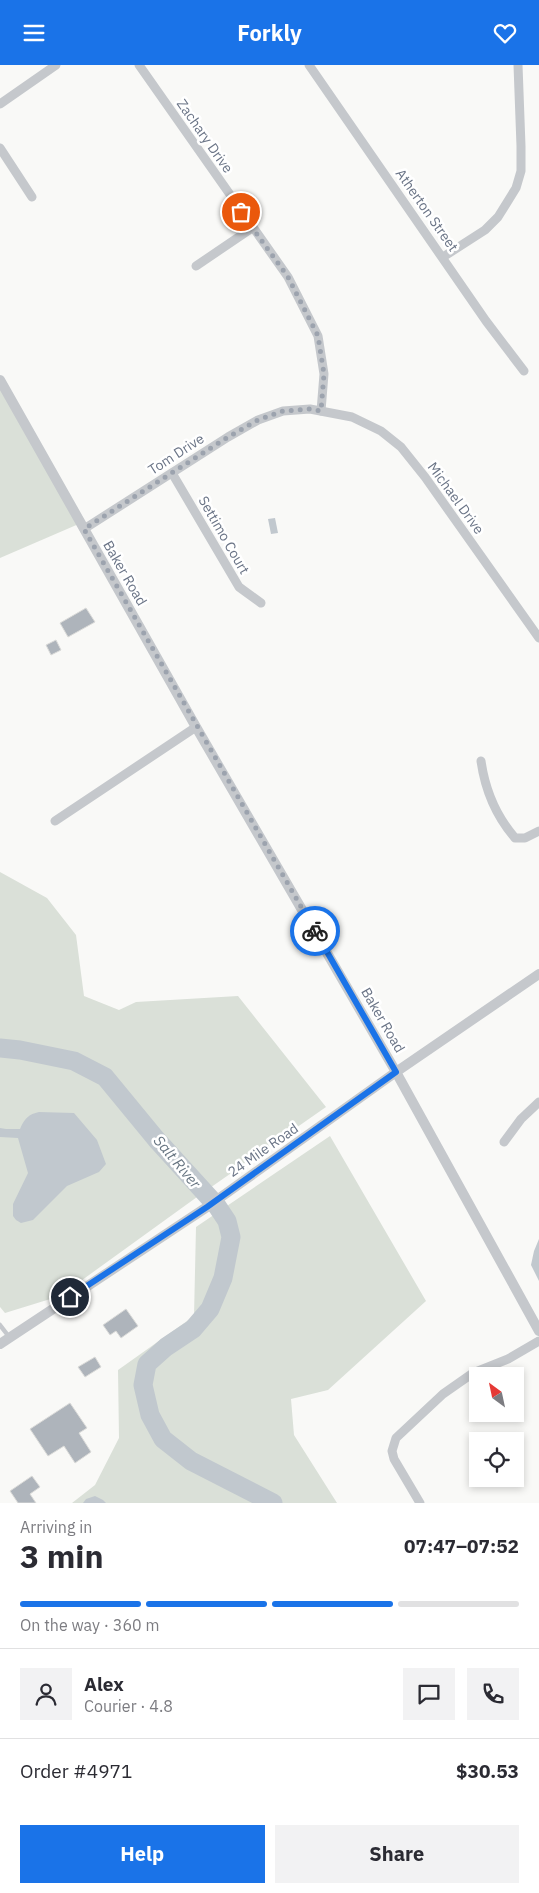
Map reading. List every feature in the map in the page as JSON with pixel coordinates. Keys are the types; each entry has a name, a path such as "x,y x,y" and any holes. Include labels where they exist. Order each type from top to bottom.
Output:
{"street":[{"path":"0,104 56,65"},
{"name":"Zachary Drive","path":"139,65 288,277 318,336 324,374 321,411"},
{"name":"Atherton Street","path":"309,65 486,321 524,371"},
{"path":"443,257 485,230 498,217 516,188 521,163 518,65"},
{"path":"0,148 32,197"},
{"path":"196,266 252,228"},
{"name":"Baker Road","path":"0,381 196,727 396,1072 539,1331"},
{"name":"Tom Drive","path":"84,529 228,437 258,420 283,411 310,409 321,411"},
{"name":"Michael Drive","path":"321,411 352,417 381,431 401,447 425,477 539,638"},
{"name":"Settimo Court","path":"172,473 238,587 261,603"},
{"path":"55,821 196,727"},
{"path":"481,761 484,783 503,824 515,838 525,838 539,831"},
{"name":"24 Mile Road","path":"0,1344 207,1207 396,1072 539,974"},
{"path":"504,1142 521,1119 539,1102"},
{"path":"420,1503 404,1474 396,1464 392,1451 396,1438 457,1383 473,1373 520,1353 539,1341"}],"lane":[{"path":"0,1325 10,1337"}],"shaded area":[{"path":"0,378 81,523 0,558"},
{"path":"275,518 278,533 271,534 268,519"},
{"path":"0,872 47,898 76,935 84,996 119,1010 136,1002 238,996 326,1107 60,1296 5,1313 0,1307"},
{"path":"39,1112 74,1113 97,1140 106,1164 99,1172 67,1186 33,1220 21,1223 13,1216 13,1204 28,1173 18,1138 0,1137 0,1128 20,1129 27,1118"},
{"path":"330,1136 426,1301 328,1390 291,1399 294,1435 337,1503 72,1503 95,1485 119,1438 118,1370 194,1316 196,1227"},
{"path":"539,1239 539,1281 531,1265"},
{"path":"95,1496 106,1503 83,1503 86,1499"}],"building":[{"path":"86,608 95,622 68,637 60,623"},
{"path":"56,640 61,650 51,655 46,645"},
{"path":"126,1309 138,1326 121,1338 116,1331 110,1335 103,1325"},
{"path":"95,1357 101,1367 85,1377 78,1367"},
{"path":"70,1403 87,1428 79,1433 91,1452 75,1463 64,1446 48,1456 30,1429"},
{"path":"32,1476 40,1487 30,1494 36,1503 18,1503 10,1491"}],"waterway":[{"name":"Salt River","path":"0,1048 74,1061 105,1077 156,1139 217,1206 227,1221 231,1237 223,1278 210,1309 193,1329 166,1347 147,1364 143,1385 150,1415 163,1439 191,1461 273,1503"}],"way so far":[{"path":"241,212 288,277 318,336 324,374 321,411 310,409 283,411 258,420 228,437 84,529 196,727 315,931"}],"route":[{"path":"70,1297 207,1207 396,1072 315,931"}]}
